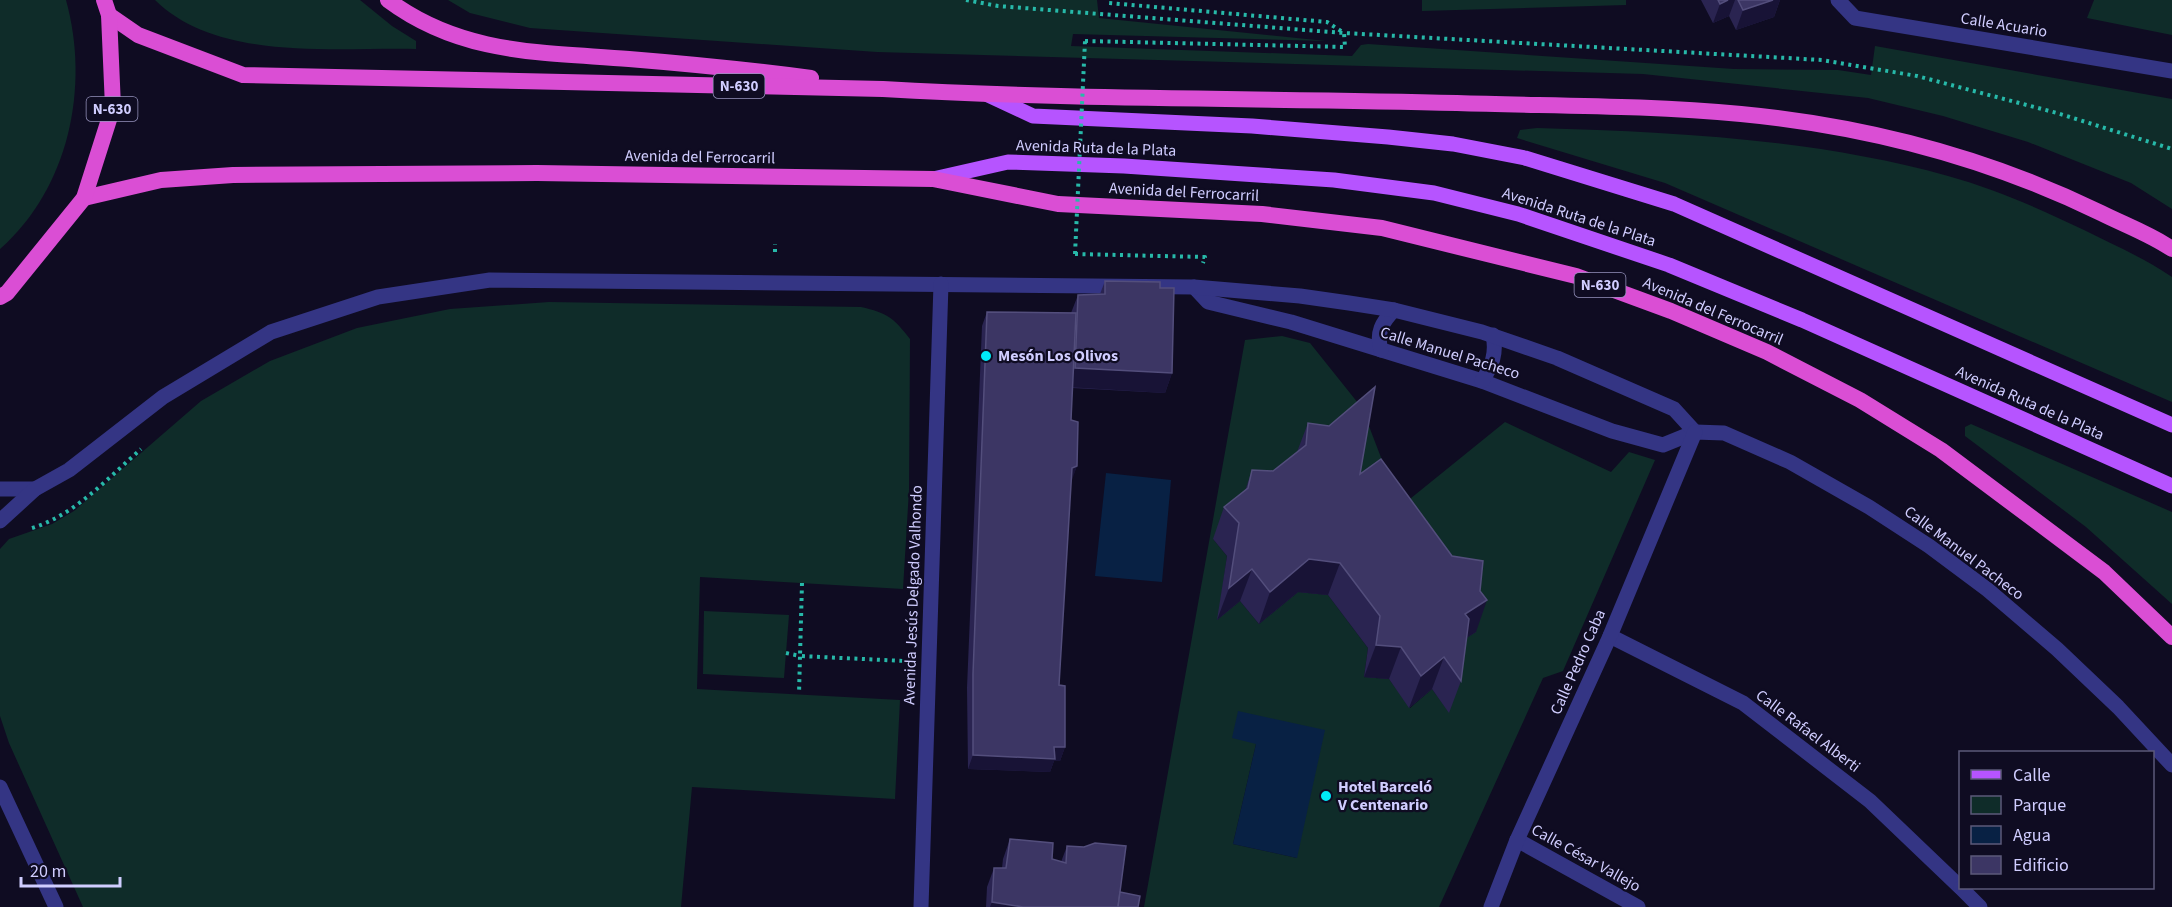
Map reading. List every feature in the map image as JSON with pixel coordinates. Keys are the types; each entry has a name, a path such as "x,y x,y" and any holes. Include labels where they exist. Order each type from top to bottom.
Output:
{"highway":[{"path":"388,0 411,17 457,37 505,50 755,70 884,89"},
{"name":"N-630","path":"106,8 138,35 243,75 884,89 988,95 1425,102 1742,114 1828,127 1938,150 2054,190 2172,249"},
{"name":"N-630","path":"0,297 7,293 84,198 112,107 106,8"},
{"name":"Avenida del Ferrocarril","path":"84,198 161,180 234,175 537,173 933,179 1058,204 1262,214 1383,228 1496,254 1576,276 1618,291 1767,352 1860,400 1941,450 2104,572 2172,637"}],"main road":[{"name":"Avenida Ruta de la Plata","path":"988,95 1033,116 1252,126 1377,136 1453,144 1525,158 1674,204 1817,265 2172,425"},
{"name":"Avenida Ruta de la Plata","path":"933,179 1008,162 1124,166 1345,181 1434,193 1518,214 1669,265 1791,315 2172,486"}],"street":[{"name":"Calle Acuario","path":"1838,0 1855,18 2172,71"},
{"name":"Calle Manuel Pacheco","path":"0,521 35,489 69,470 163,397 271,332 378,297 490,279 1194,287 1300,296 1395,310 1493,335 1557,358 1674,409 1695,432"},
{"name":"Avenida Jesús Delgado Valhondo","path":"921,907 941,284"},
{"name":"Calle Manuel Pacheco","path":"1194,287 1208,302 1291,322 1482,381 1612,430 1663,446 1695,432 1724,433 1790,462 1869,507 1929,546 1988,590 2057,649 2118,706 2172,765"},
{"path":"1381,350 1378,341 1380,330 1384,320 1395,310"},
{"path":"1482,381 1489,370 1496,349 1493,335"},
{"name":"Calle Pedro Caba","path":"1491,907 1517,840 1610,636 1695,432"},
{"path":"0,489 35,489"},
{"name":"Calle Rafael Alberti","path":"1610,636 1743,703 1870,801 1959,885"},
{"path":"0,787 56,907"},
{"name":"Calle César Vallejo","path":"1517,840 1638,907"},
{"name":"Calle Rafael Alberti","path":"1963,889 1980,907"}],"path":[{"path":"966,0 1010,7 1344,33 1822,60 1917,76 2057,113 2172,149"},
{"path":"1108,1 1327,22 1344,33"},
{"path":"1205,257 1075,254 1084,41 1345,47 1344,33"},
{"path":"775,244 775,252"},
{"path":"21,531 53,521 73,508 142,447"},
{"path":"799,694 802,583"},
{"path":"786,653 800,656 906,661"}],"green space":[{"path":"0,0 66,0 73,33 76,67 74,101 68,134 58,166 43,197 24,224 0,249"},
{"path":"155,0 360,0 392,26 416,41 416,49 314,49 244,42 211,34 181,20"},
{"path":"448,0 1097,0 1099,18 1326,41 1073,34 1071,46 1352,56 1361,45 1368,44 1734,69 1838,70 1871,75 1875,46 2172,99 2172,209 2131,183 2028,142 1943,116 1868,98 1643,74 877,52 530,28 470,13"},
{"path":"1422,0 1626,0 1626,5 1422,11"},
{"path":"2094,0 2172,0 2172,35 2087,18"},
{"path":"1537,128 1693,135 1847,153 1948,176 2034,207 2129,252 2172,277 2172,402 1665,183 1517,138 1520,130"},
{"path":"549,302 861,307 889,317 910,339 909,490 903,589 700,577 697,689 900,700 895,799 692,787 681,907 83,907 9,743 0,716 0,549 9,539 52,524 74,511 201,401 270,361 357,328 450,309"},
{"path":"1282,336 1310,343 1362,408 1400,507 1505,422 1611,472 1629,452 1655,460 1563,671 1543,678 1439,907 1144,907 1245,340","holes":["1213,539 1457,651 1449,712 1432,689 1410,708 1389,679 1364,677 1368,648 1328,595 1298,592 1259,624 1240,601 1218,619 1227,556","1256,744 1297,858 1233,844"]},
{"path":"1971,424 2172,512 2172,604 2086,527 1965,436 1965,427"},
{"path":"704,611 789,615 784,678 703,674"}],"water":[{"path":"1106,473 1171,480 1162,582 1095,576"},
{"path":"1238,711 1325,730 1297,858 1233,844 1256,744 1232,738"}],"building":[{"path":"1738,0 1773,0 1743,10"},
{"path":"1105,281 1160,282 1160,288 1174,288 1172,373 1075,368 1078,295 1105,294"},
{"path":"987,312 1076,313 1071,420 1078,422 1077,466 1072,468 1059,685 1065,686 1065,747 1054,747 1055,759 973,755 973,674"},
{"path":"1375,387 1360,474 1381,459 1452,556 1483,561 1480,591 1487,600 1465,614 1469,619 1461,681 1444,657 1421,676 1401,647 1376,645 1380,616 1340,563 1309,559 1270,592 1252,569 1229,588 1239,523 1224,507 1248,488 1252,470 1273,471 1306,445 1308,423 1329,426"},
{"path":"1010,839 1053,843 1052,859 1066,863 1067,846 1084,847 1095,843 1126,846 1118,907 1023,907 992,902 994,868 1006,868"},
{"path":"1120,892 1140,896 1138,907 1118,907"}],"place":[{"name":"Mesón Los Olivos","path":"986,356"},
{"name":"Hotel Barceló V Centenario","path":"1326,796"}]}
